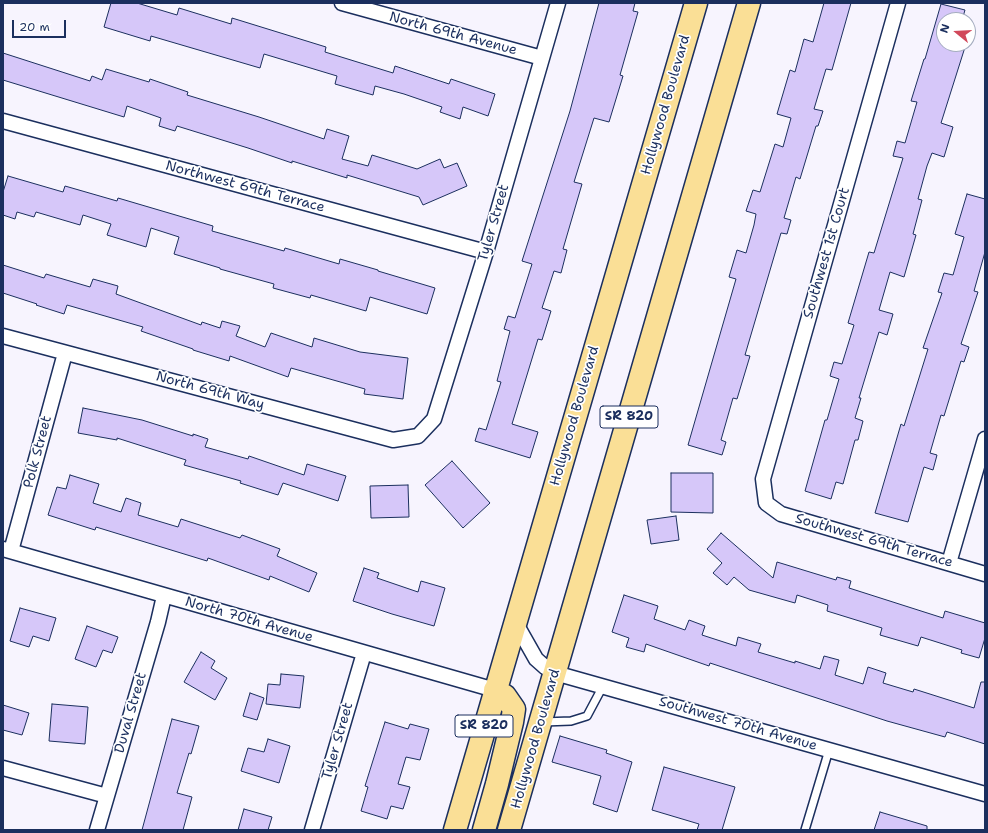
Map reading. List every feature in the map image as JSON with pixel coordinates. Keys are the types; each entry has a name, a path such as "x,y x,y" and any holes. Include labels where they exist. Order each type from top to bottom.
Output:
{"highway":[{"name":"Hollywood Boulevard","path":"455,830 696,3"},
{"name":"Hollywood Boulevard","path":"509,830 749,3"},
{"path":"484,830 498,780 514,709 505,696 495,690"}],"street":[{"name":"North 69th Avenue","path":"342,3 542,58"},
{"name":"Tyler Street","path":"418,436 434,419 486,252 558,3"},
{"name":"Southwest 1st Court","path":"766,503 763,479 898,3"},
{"name":"Northwest 69th Terrace","path":"3,121 486,252"},
{"name":"North 69th Way","path":"3,336 393,440 418,436"},
{"name":"Polk Street","path":"7,550 65,353"},
{"path":"949,563 985,439"},
{"name":"Southwest 69th Terrace","path":"766,503 781,514 985,574"},
{"name":"North 70th Avenue","path":"7,550 495,690"},
{"name":"Duval Street","path":"97,830 158,622 164,596"},
{"name":"Southwest 70th Avenue","path":"515,622 536,659 544,667 555,673 985,794"},
{"name":"Tyler Street","path":"312,830 364,653"},
{"path":"3,768 107,796"}],"lane":[{"path":"541,722 571,722 587,716 603,686"},
{"path":"806,830 829,750"}],"building":[{"path":"111,3 137,3 177,15 179,8 231,24 232,18 326,47 325,52 393,73 395,66 449,84 451,79 495,94 488,116 463,107 460,119 440,112 442,107 404,94 375,86 373,95 335,84 337,76 264,54 260,68 151,36 150,41 104,27"},
{"path":"599,3 635,3 633,11 638,12 620,75 623,76 609,122 594,118 574,182 582,184 563,249 567,250 561,273 554,271 542,308 551,311 542,340 538,339 512,424 538,432 530,458 475,441 479,428 486,430 501,382 497,381 510,331 504,329 508,316 515,318 532,264 522,261 570,111"},
{"path":"824,3 851,3 832,70 826,69 814,109 823,111 818,126 816,126 800,179 796,177 784,218 791,220 787,234 781,233 745,355 750,356 737,399 733,398 721,440 726,442 722,455 688,445 736,279 729,277 737,250 746,253 754,225 756,214 746,211 753,190 760,192 775,144 783,147 791,118 777,114 790,70 795,72 804,39 813,42"},
{"path":"941,4 965,10 964,12 939,12"},
{"path":"936,21 936,52 963,52 941,123 953,127 944,157 932,153 927,166 918,199 922,200 913,234 916,235 904,277 890,272 879,310 893,314 887,335 879,332 859,398 861,398 855,418 863,421 858,440 855,440 843,484 836,482 831,499 805,491 825,420 827,420 839,379 830,376 834,362 842,364 854,325 848,323 869,252 874,253 903,158 893,156 897,141 905,143 917,102 911,101"},
{"path":"3,53 90,81 92,76 102,80 106,69 149,82 150,79 188,92 187,95 324,139 327,129 349,136 342,159 368,166 372,155 417,169 440,159 444,168 457,163 467,186 423,205 419,197 347,175 347,178 292,161 292,163 177,126 175,131 159,126 161,118 127,106 124,117 3,80"},
{"path":"8,176 63,192 65,186 117,201 118,198 213,226 212,231 284,251 285,248 339,264 340,259 435,288 427,314 370,297 366,311 311,295 310,298 273,288 274,284 174,254 179,237 151,228 146,247 107,235 111,224 83,215 80,225 36,212 34,217 17,212 15,219 3,215 3,192"},
{"path":"967,194 985,199 985,252 974,291 978,292 961,344 969,347 964,362 961,361 944,416 941,415 930,453 937,455 933,470 924,467 908,522 875,513 901,424 904,426 928,349 923,348 942,293 938,292 944,273 953,275 964,237 955,234"},
{"path":"3,265 44,278 46,274 90,287 93,279 118,286 116,294 201,325 202,322 220,328 222,321 240,326 236,336 265,347 271,333 312,347 314,338 360,352 408,358 403,399 364,394 365,389 291,368 288,377 230,356 229,361 193,350 141,331 143,327 67,305 64,314 36,305 37,304 3,293"},
{"path":"83,408 142,420 193,436 193,434 208,439 205,447 248,459 249,456 304,475 307,464 346,476 338,501 283,483 278,495 240,483 241,481 184,465 186,460 117,438 117,440 78,433"},
{"path":"452,461 490,503 463,528 425,485"},
{"path":"671,473 713,473 713,513 671,512"},
{"path":"70,475 99,484 93,503 121,512 126,498 141,503 138,515 178,527 181,519 240,538 242,535 280,549 277,556 317,573 309,592 270,576 269,580 208,558 207,561 96,527 95,530 48,515 57,487 66,489"},
{"path":"408,485 409,517 371,518 370,486"},
{"path":"676,516 679,540 651,544 647,520"},
{"path":"721,533 773,578 777,562 836,580 837,577 851,581 849,588 943,618 945,611 985,623 985,638 979,658 961,653 962,650 921,637 918,646 880,635 882,628 827,611 828,605 797,595 795,603 749,590 734,577 727,585 713,573 722,563 707,549"},
{"path":"364,568 379,573 377,578 418,592 421,581 445,588 434,626 353,601"},
{"path":"624,595 658,606 654,619 685,630 689,620 705,626 702,635 736,646 738,637 761,644 758,652 820,669 824,656 839,660 835,675 863,684 868,667 886,673 883,683 913,692 914,689 974,708 981,682 985,682 985,744 947,732 945,737 887,721 710,663 709,666 646,644 644,652 626,647 629,638 612,632"},
{"path":"20,608 56,618 49,641 33,636 29,647 10,641"},
{"path":"87,626 118,637 112,653 103,650 96,667 75,659"},
{"path":"201,652 215,661 211,668 227,678 215,700 184,682"},
{"path":"281,674 304,676 300,708 266,704 268,684 280,685"},
{"path":"250,693 264,698 257,720 243,716"},
{"path":"52,704 88,707 85,744 49,741"},
{"path":"3,705 29,713 22,735 3,730"},
{"path":"172,719 199,726 177,793 192,797 183,830 142,830"},
{"path":"385,722 408,729 410,724 429,729 420,760 406,757 398,784 410,787 403,809 391,806 387,819 361,811 368,787 365,786"},
{"path":"560,736 607,750 606,753 632,762 617,812 593,804 601,776 552,762"},
{"path":"268,739 290,746 279,783 241,771 248,748 264,752"},
{"path":"664,767 735,787 722,830 697,830 699,824 652,810"},
{"path":"244,809 272,817 268,830 238,830"},
{"path":"880,812 927,826 927,830 874,830"}]}
